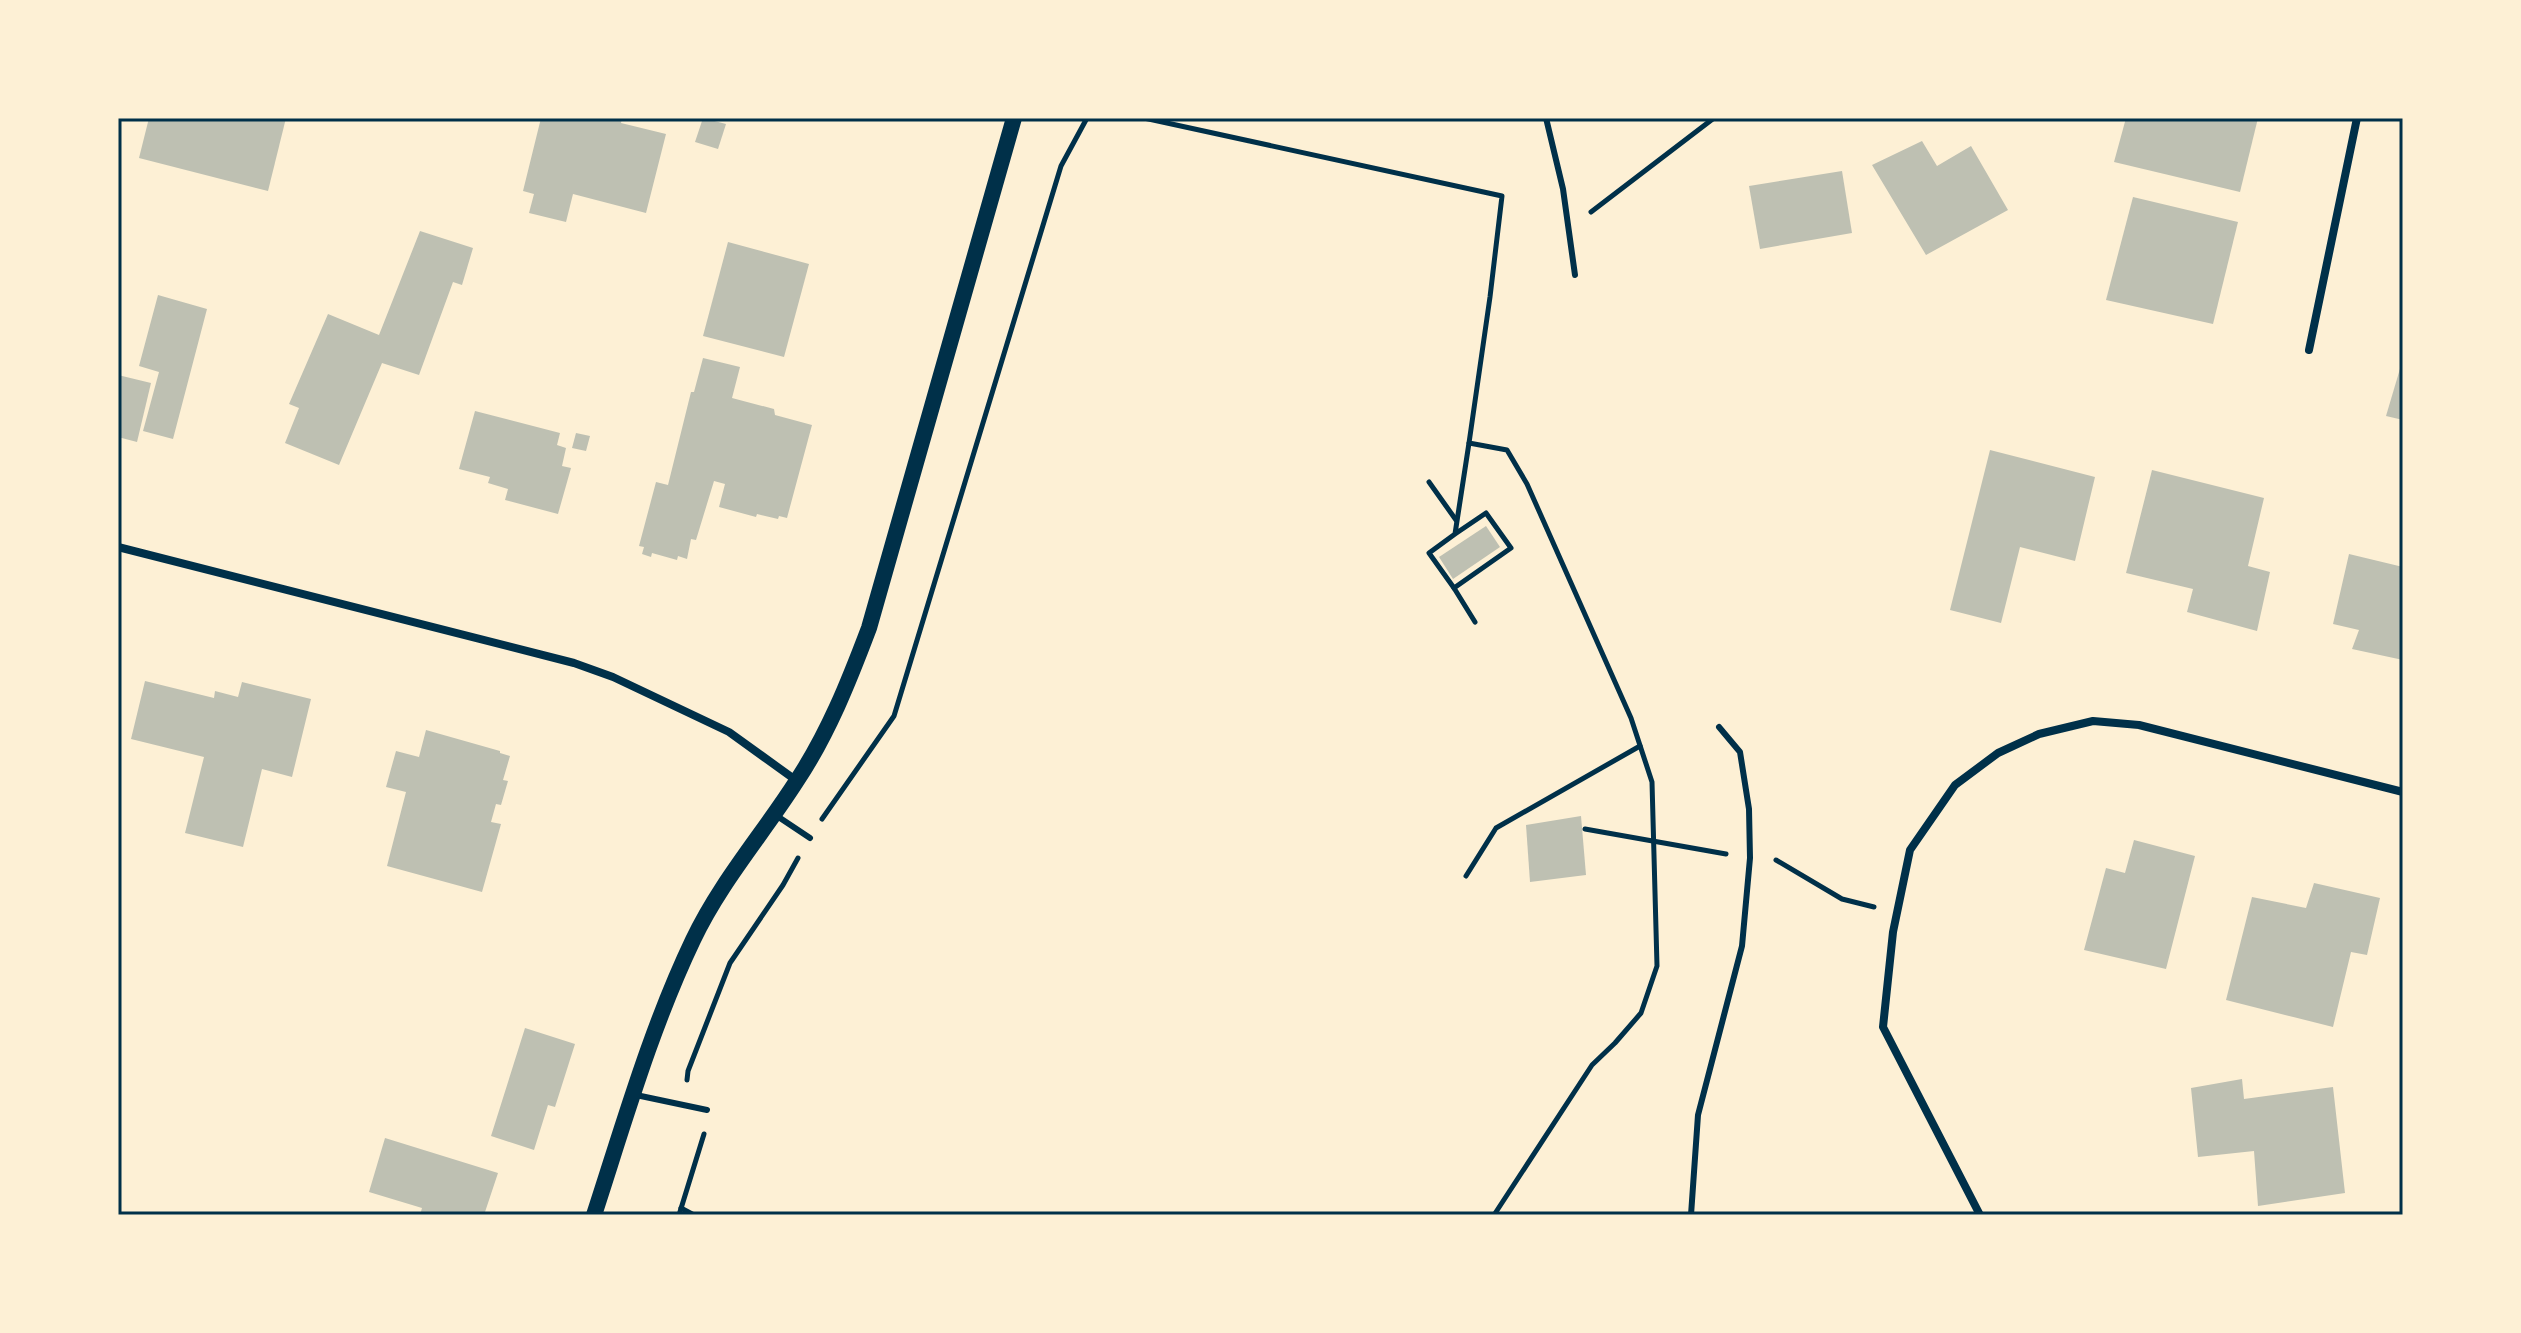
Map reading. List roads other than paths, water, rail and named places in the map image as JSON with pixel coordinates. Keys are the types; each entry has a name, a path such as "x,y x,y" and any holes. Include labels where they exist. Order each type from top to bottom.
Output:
{"main road":[{"path":"594,1215 655,1031 693,938 821,740 846,688 869,628 1014,118"}],"street":[{"path":"2309,350 2357,118"},
{"path":"118,547 574,663 613,677 729,732 797,781"},
{"path":"1980,1215 1883,1027 1893,932 1910,850 1955,785 1998,753 2039,734 2093,721 2139,725 2403,792"}],"lane":[{"path":"1546,118 1563,189 1575,275"},
{"path":"1691,1215 1698,1115 1742,946 1750,858 1749,809 1740,752 1719,727"},
{"path":"774,814 810,838"},
{"path":"633,1095 707,1110"}]}
